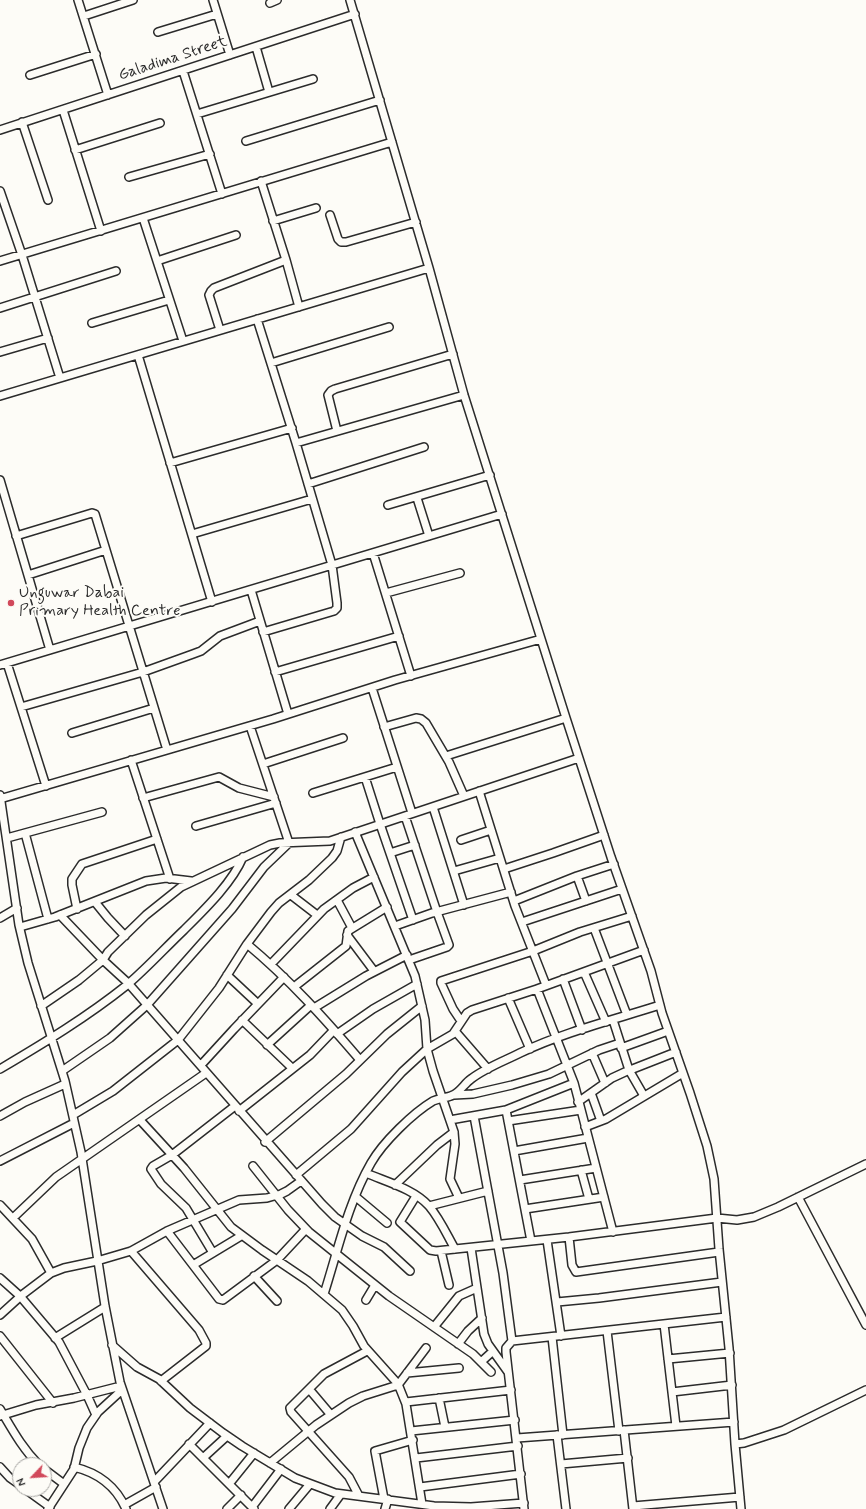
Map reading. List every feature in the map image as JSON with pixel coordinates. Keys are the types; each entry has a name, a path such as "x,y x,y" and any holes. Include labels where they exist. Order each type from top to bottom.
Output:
{"street":[{"path":"78,0 108,95"},
{"path":"84,16 133,0"},
{"path":"213,0 230,55"},
{"path":"270,2 277,0"},
{"path":"350,0 416,222 464,395 566,718 622,889 651,971 668,1031 707,1146 714,1179 719,1252 730,1353 735,1444 741,1509"},
{"path":"158,32 217,14"},
{"name":"Galadima Street","path":"0,130 355,14"},
{"path":"256,47 269,92"},
{"path":"30,75 96,54"},
{"path":"183,71 222,194"},
{"path":"197,114 313,78"},
{"path":"246,141 380,100"},
{"path":"63,110 101,231"},
{"path":"22,122 48,200"},
{"path":"75,150 160,124"},
{"path":"0,261 392,142"},
{"path":"129,177 210,154"},
{"path":"262,181 299,307"},
{"path":"0,191 22,255 60,378"},
{"path":"273,221 316,208"},
{"path":"330,215 338,239 341,242 346,242 416,222"},
{"path":"143,218 183,341"},
{"path":"157,260 236,235"},
{"path":"220,330 209,295 210,291 214,288 286,260"},
{"path":"0,396 429,268"},
{"path":"0,308 116,271"},
{"path":"92,323 169,300"},
{"path":"257,319 292,428 332,565 337,603 337,608 334,611 263,632"},
{"path":"271,363 389,327"},
{"path":"0,352 48,338"},
{"path":"138,354 212,602"},
{"path":"337,431 328,395 331,391 453,354"},
{"path":"296,442 464,395"},
{"path":"170,463 292,428"},
{"path":"308,484 424,447"},
{"path":"388,505 490,476"},
{"path":"0,480 50,650"},
{"path":"417,498 429,536"},
{"path":"192,534 312,499"},
{"path":"16,536 92,513 95,514 167,750"},
{"path":"46,786 21,706 4,664 502,514"},
{"path":"28,575 106,550"},
{"path":"374,553 411,676"},
{"path":"386,593 460,573"},
{"path":"250,590 288,714"},
{"path":"21,706 143,672 201,651 220,636 260,620"},
{"path":"275,672 399,636"},
{"path":"163,1509 121,1388 105,1307 82,1160 73,1115 62,1071 28,963 20,927 0,798 46,786 250,726 411,676 541,639"},
{"path":"267,1045 312,1006 374,971 408,958 448,946 448,942 415,845 397,768 372,688"},
{"path":"72,733 154,708"},
{"path":"384,728 416,718 421,719 426,723 446,756 464,796"},
{"path":"446,756 566,718"},
{"path":"250,726 289,843"},
{"path":"263,764 343,738"},
{"path":"41,1006 79,980 103,960 108,952 174,891 191,881 270,845 280,843 330,841 579,758"},
{"path":"131,760 170,879"},
{"path":"313,793 397,768"},
{"path":"365,777 413,920"},
{"path":"143,798 219,778 239,788 275,800"},
{"path":"479,791 514,901 546,985"},
{"path":"196,826 275,800"},
{"path":"433,807 464,904"},
{"path":"7,838 102,812"},
{"path":"461,840 491,830"},
{"path":"355,832 408,958 417,984 426,1030 427,1049 454,1132 455,1144 450,1179 460,1198"},
{"path":"25,834 48,919"},
{"path":"504,869 546,856 604,834"},
{"path":"73,1115 113,1091 178,1040 227,975 247,944 271,912 279,903 309,880 332,858 337,851 341,837"},
{"path":"77,909 72,879 82,864 157,839"},
{"path":"62,1071 110,1038 147,1005 232,909 264,867 289,843"},
{"path":"390,853 415,845"},
{"path":"0,1069 51,1039 95,1009 128,983 209,903 236,872 244,857"},
{"path":"454,872 500,858"},
{"path":"514,901 577,876 614,864"},
{"path":"577,876 586,901"},
{"path":"271,964 317,915 353,888 374,877"},
{"path":"20,927 77,909 146,881 155,879 191,881"},
{"path":"522,922 622,889"},
{"path":"394,926 464,904 511,892"},
{"path":"291,895 317,915"},
{"path":"337,900 352,928"},
{"path":"95,902 125,936"},
{"path":"294,987 346,946 348,931 387,907"},
{"path":"0,918 17,908"},
{"path":"60,915 103,960 128,983 322,1204 345,1224 366,1239 384,1247 410,1271"},
{"path":"461,1021 447,998 440,983 441,981 632,916"},
{"path":"594,928 628,1015"},
{"path":"347,934 374,971"},
{"path":"247,944 271,964 294,987 360,1060"},
{"path":"0,1315 20,1296 51,1273 64,1268 97,1261 131,1251 167,1231 244,1198 267,1198 287,1191 298,1178 351,1129 402,1072 427,1049 453,1034 466,1013 644,950"},
{"path":"584,972 609,1021 629,1070 644,1096"},
{"path":"227,975 258,1004"},
{"path":"201,1065 284,977"},
{"path":"563,979 582,1030"},
{"path":"214,1253 186,1208 152,1172 153,1166 310,1055 336,1032 417,984"},
{"path":"537,989 574,1083 613,1232"},
{"path":"508,998 530,1049"},
{"path":"454,1095 471,1079 488,1069 530,1049 556,1038 660,1005"},
{"path":"266,1142 346,1074 386,1034 422,1006"},
{"path":"242,1020 292,1068"},
{"path":"455,1031 488,1069"},
{"path":"324,1294 345,1224 372,1161 384,1145 423,1108 442,1097 473,1094 512,1085 549,1074 592,1053 668,1031"},
{"path":"578,1102 605,1083 629,1070 676,1052"},
{"path":"592,1053 605,1083"},
{"path":"585,1127 601,1121 683,1072"},
{"path":"13,1218 56,1177 206,1073"},
{"path":"450,1120 506,1110 574,1083"},
{"path":"0,1116 25,1102 65,1084"},
{"path":"591,1092 601,1121"},
{"path":"506,1110 531,1242"},
{"path":"508,1121 581,1110"},
{"path":"474,1116 503,1273 512,1342"},
{"path":"140,1120 172,1154 231,1227 241,1236 308,1281 342,1310 354,1326 367,1351 398,1385 406,1402 416,1458 422,1504"},
{"path":"0,1161 74,1123"},
{"path":"395,1185 437,1145 454,1132"},
{"path":"514,1151 588,1138"},
{"path":"416,1196 400,1222 430,1250 441,1251 531,1242 717,1218 737,1220 754,1217 778,1207 866,1164"},
{"path":"252,1166 306,1229 337,1252 375,1285 458,1344 491,1372"},
{"path":"520,1180 596,1168"},
{"path":"582,1170 589,1199"},
{"path":"366,1173 395,1185 416,1196 429,1206 441,1223 455,1249"},
{"path":"429,1206 488,1191"},
{"path":"356,1197 387,1223"},
{"path":"525,1209 604,1197"},
{"path":"798,1197 866,1325"},
{"path":"0,1205 32,1239 51,1273"},
{"path":"167,1231 221,1300 225,1300 254,1276 277,1260 306,1229"},
{"path":"193,1265 241,1236"},
{"path":"568,1237 572,1265 576,1272 719,1252"},
{"path":"547,1240 561,1336"},
{"path":"471,1248 484,1334 493,1351 509,1374"},
{"path":"131,1251 199,1330 206,1343 206,1346 161,1381"},
{"path":"441,1251 449,1285"},
{"path":"254,1276 277,1301"},
{"path":"0,1278 20,1296 56,1338 87,1395 96,1415"},
{"path":"557,1302 722,1282"},
{"path":"366,1300 375,1285"},
{"path":"434,1327 459,1296 477,1288"},
{"path":"56,1338 105,1307"},
{"path":"458,1344 468,1331 482,1318"},
{"path":"112,1344 137,1367 161,1381 190,1408 227,1436 295,1478 310,1484 335,1493 422,1504 471,1507 524,1506 506,1348 512,1342 726,1318"},
{"path":"664,1324 676,1426"},
{"path":"607,1331 622,1431 628,1458 633,1508 740,1497"},
{"path":"0,1336 53,1403"},
{"path":"552,1337 560,1435 560,1464 566,1509"},
{"path":"270,1463 308,1431 349,1403 363,1396 398,1385 426,1348"},
{"path":"359,1496 349,1477 291,1412 290,1408 330,1370 367,1351"},
{"path":"481,1362 493,1351"},
{"path":"668,1359 730,1353"},
{"path":"407,1373 459,1368"},
{"path":"672,1392 732,1385"},
{"path":"31,1457 1,1413 121,1388"},
{"path":"35,1497 49,1508 74,1467 84,1434 96,1415 121,1388"},
{"path":"309,1389 331,1415"},
{"path":"406,1402 511,1390"},
{"path":"735,1444 744,1443 784,1430 866,1390"},
{"path":"439,1398 445,1427"},
{"path":"411,1431 515,1420"},
{"path":"416,1458 560,1435 734,1422"},
{"path":"74,1467 93,1472 108,1484 121,1498 125,1507 155,1485 189,1444 210,1423"},
{"path":"203,1458 227,1436"},
{"path":"385,1509 386,1499 376,1451 413,1440"},
{"path":"189,1444 253,1508 281,1469"},
{"path":"229,1484 254,1454"},
{"path":"560,1464 628,1458"},
{"path":"0,1467 12,1480"},
{"path":"420,1487 521,1474"},
{"path":"52,1475 64,1484"},
{"path":"289,1509 310,1484"},
{"path":"330,1509 341,1494"},
{"path":"227,1509 241,1495"}],"place":[{"name":"Unguwar Dabai Primary Health Centre","path":"11,603"}]}
